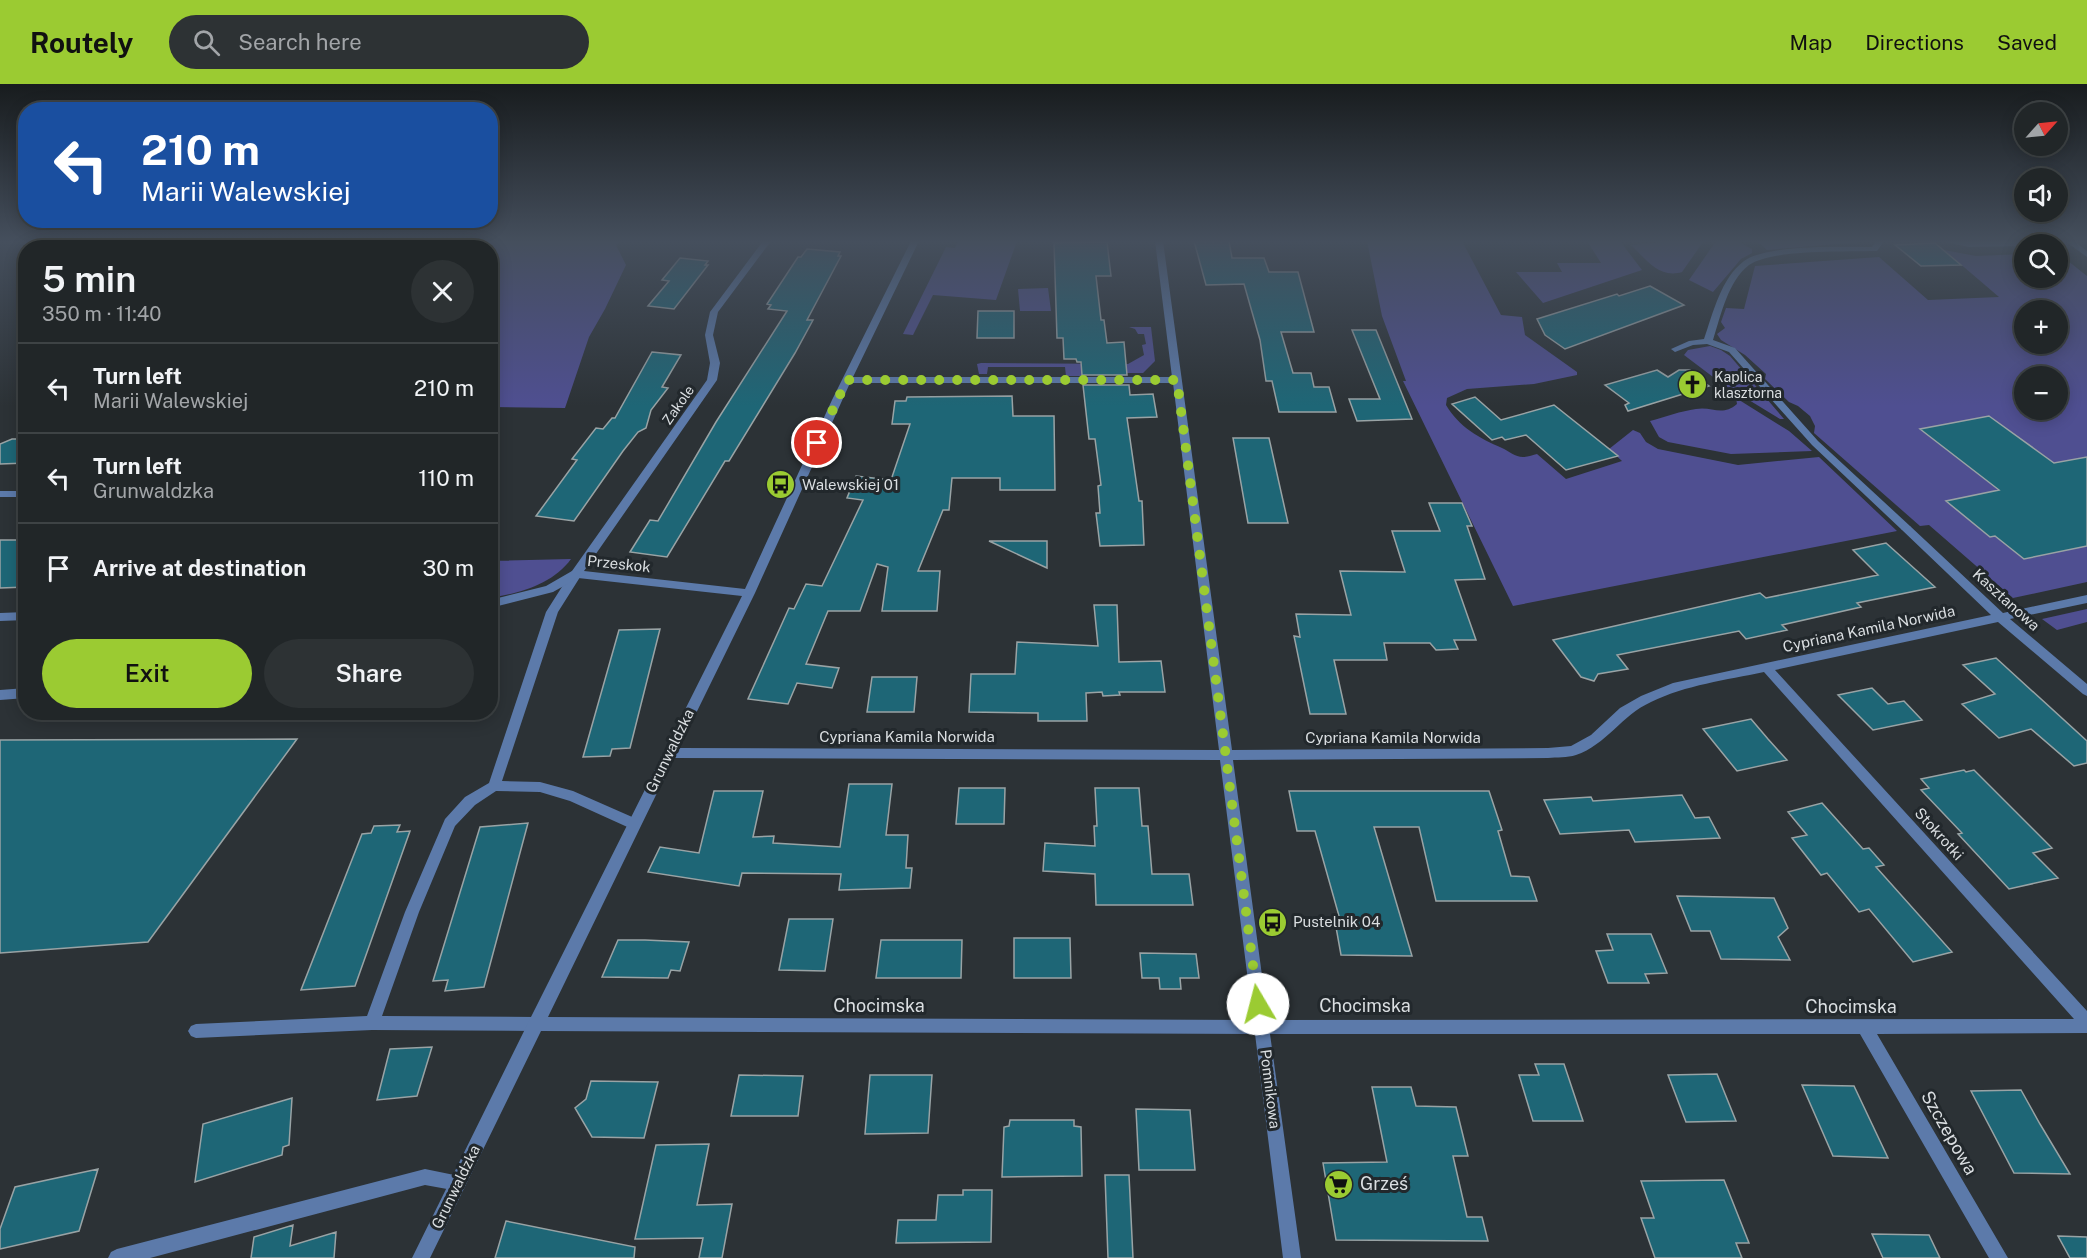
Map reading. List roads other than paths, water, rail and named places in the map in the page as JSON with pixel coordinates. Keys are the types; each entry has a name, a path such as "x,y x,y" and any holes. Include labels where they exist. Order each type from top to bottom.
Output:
{"street":[{"name":"Zakole","path":"494,786 552,612 576,574 712,380 715,363 709,335 714,312 726,296"},
{"name":"Grunwaldzka","path":"421,1258 749,593 888,296"},
{"name":"Pomnikowa","path":"1166,296 1292,1258"},
{"path":"1675,350 1692,343 1708,341 1726,296"},
{"name":"Kasztanowa","path":"1708,341 1723,346 1738,356 1815,443 2000,617 2087,691"},
{"path":"847,380 1177,380"},
{"path":"0,495 18,494"},
{"name":"Przeskok","path":"498,602 549,589 576,574 749,593"},
{"name":"Cypriana Kamila Norwida","path":"669,753 1225,755 1573,751 1595,739 1624,711 1645,699 1677,686 2087,599"},
{"path":"0,617 18,616"},
{"name":"Stokrotki","path":"1767,668 2087,1022"},
{"path":"0,694 18,693"},
{"path":"372,1023 412,912 450,823 470,801 494,786 540,788 573,796 634,824"},
{"name":"Chocimska","path":"196,1031 372,1023 1262,1027 2087,1026"},
{"name":"Szczepowa","path":"1865,1027 1999,1258"},
{"path":"117,1258 425,1177 458,1183"}],"place":[{"name":"Kaplica klasztorna","path":"1693,385"},
{"name":"Walewskiej 01","path":"781,485"},
{"name":"Pustelnik 04","path":"1272,922"},
{"name":"Grześ","path":"1339,1184"}]}
